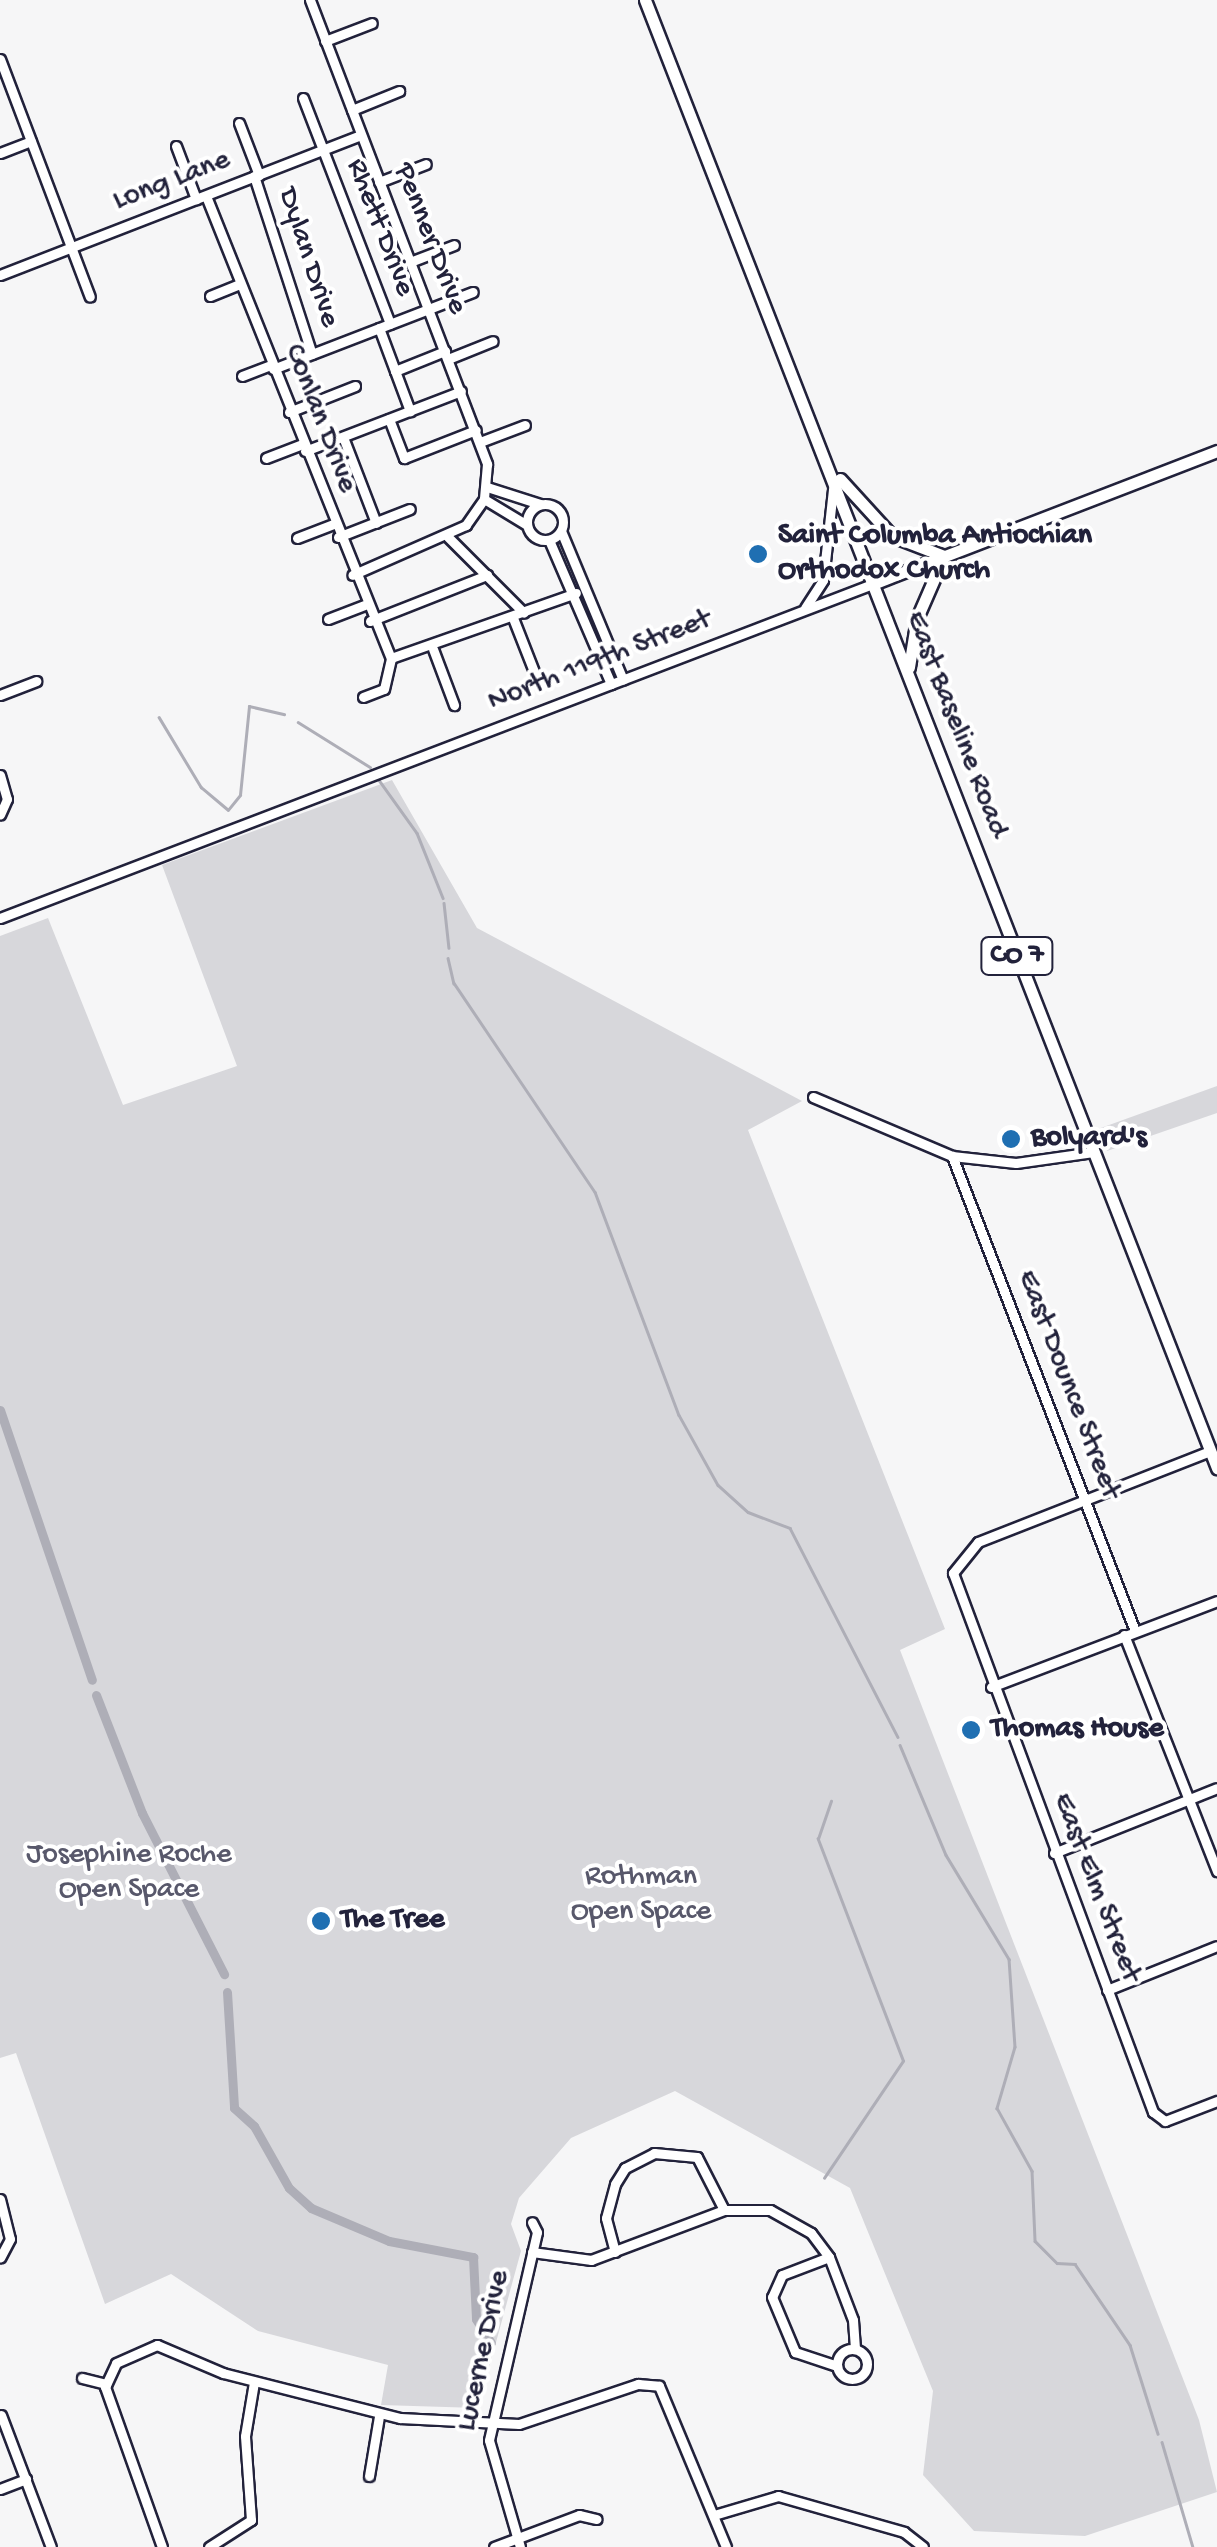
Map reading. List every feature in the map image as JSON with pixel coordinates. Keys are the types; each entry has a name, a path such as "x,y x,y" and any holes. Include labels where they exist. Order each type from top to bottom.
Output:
{"main road":[{"name":"East Baseline Road","path":"645,0 834,472 1216,1465"},
{"name":"North 119th Street","path":"875,582 1217,451"},
{"path":"834,472 892,536 944,556 917,618 908,672"}],"street":[{"name":"Penner Drive","path":"310,0 476,430 487,487 484,499"},
{"path":"325,41 372,24"},
{"path":"0,58 90,297"},
{"path":"352,110 399,91"},
{"name":"Rhett Drive","path":"302,98 390,324"},
{"name":"Dylan Drive","path":"239,122 312,354"},
{"name":"Long Lane","path":"0,274 361,135"},
{"path":"0,153 31,142"},
{"name":"Conlan Drive","path":"176,146 240,284 370,621 391,658"},
{"path":"379,182 426,164"},
{"path":"410,262 454,245"},
{"path":"210,296 240,284"},
{"path":"242,376 312,354 473,292"},
{"path":"379,328 410,410"},
{"path":"395,371 493,341"},
{"path":"290,412 355,386"},
{"path":"266,458 343,437 460,391"},
{"path":"389,419 404,458 476,430"},
{"path":"480,442 524,425"},
{"path":"343,437 376,522"},
{"path":"804,610 823,580 832,542 834,472"},
{"path":"487,487 561,514 560,530 622,680"},
{"path":"352,575 448,537 484,499 549,540 576,593 610,684"},
{"path":"528,525 542,505"},
{"path":"338,537 410,509"},
{"path":"297,538 333,524"},
{"path":"549,540 560,530"},
{"path":"448,537 487,575 518,616 534,674"},
{"path":"370,621 487,575"},
{"name":"North 119th Street","path":"0,918 875,582"},
{"path":"363,697 384,689 391,658 433,648 576,593"},
{"path":"328,619 364,605"},
{"path":"433,648 454,705"},
{"path":"0,695 36,681"},
{"path":"0,776 3,812"},
{"path":"813,1097 952,1156 1016,1162 1093,1152"},
{"name":"East Dounce Street","path":"952,1156 1086,1501 1217,1871"},
{"name":"East Elm Street","path":"1210,1451 962,1553 954,1574 964,1615 991,1687 1160,2121 1217,2101"},
{"path":"991,1687 1217,1601"},
{"path":"1054,1852 1217,1788"},
{"path":"1107,1990 1217,1946"},
{"path":"615,2252 606,2218 616,2184 625,2168 654,2153 697,2157 724,2210"},
{"path":"0,2199 10,2239 0,2258"},
{"path":"532,2252 591,2260 724,2210 750,2206 790,2218 828,2257 853,2320 855,2349 867,2365 860,2377 846,2377 837,2366 795,2352 772,2297 782,2275 828,2257"},
{"name":"Lucerne Drive","path":"519,2542 490,2460 489,2420 532,2252 532,2222"},
{"path":"106,2384 129,2353 157,2345 254,2382 379,2416 536,2422 638,2384 658,2386 726,2547"},
{"path":"837,2366 842,2353 855,2349"},
{"path":"82,2378 106,2384"},
{"path":"209,2547 251,2520 245,2436 254,2382"},
{"path":"106,2384 162,2547"},
{"path":"2,2415 51,2547"},
{"path":"369,2476 379,2416"},
{"path":"0,2489 26,2479"},
{"path":"714,2515 778,2496 904,2532 923,2547"},
{"path":"494,2547 519,2542 579,2515 597,2519"}],"green space":[{"path":"392,780 477,928 802,1101 748,1130 945,1629 900,1650 1199,2420 1217,2492 1085,2536 974,2531 923,2475 933,2391 850,2188 675,2091 571,2138 519,2198 511,2224 521,2251 478,2408 381,2405 388,2365 258,2331 171,2274 105,2304 16,2053 0,2058 0,936 48,918 123,1105 237,1066 162,865"},
{"path":"1217,1086 1217,1113 1107,1151 1098,1129"}],"waterway":[{"path":"159,717 201,787 228,810 240,795 249,706 284,714"},
{"path":"298,722 370,767"},
{"path":"379,780 417,833 443,898"},
{"path":"444,903 449,948"},
{"path":"448,958 454,983 595,1192 679,1415 718,1485 748,1512 790,1528 898,1737"},
{"path":"0,1410 92,1680"},
{"path":"96,1695 142,1813 224,1974"},
{"path":"900,1745 946,1855 1009,1959 1015,2047 997,2108 1032,2171 1035,2241 1057,2263 1075,2264 1130,2345 1158,2434"},
{"path":"824,2178 903,2061 818,1839 831,1801"},
{"path":"227,1992 234,2108 254,2126 289,2188 311,2208 389,2241 473,2257 476,2319 491,2343"},
{"path":"1162,2442 1193,2547"}],"place":[{"name":"Saint Columba Antiochian Orthodox Church","path":"758,554"},
{"name":"Bolyard's","path":"1011,1139"},
{"name":"Thomas House","path":"971,1730"},
{"name":"The Tree","path":"321,1921"}],"park label":[{"name":"Josephine Roche Open Space","path":"129,1873"},
{"name":"Rothman Open Space","path":"641,1895"}]}
